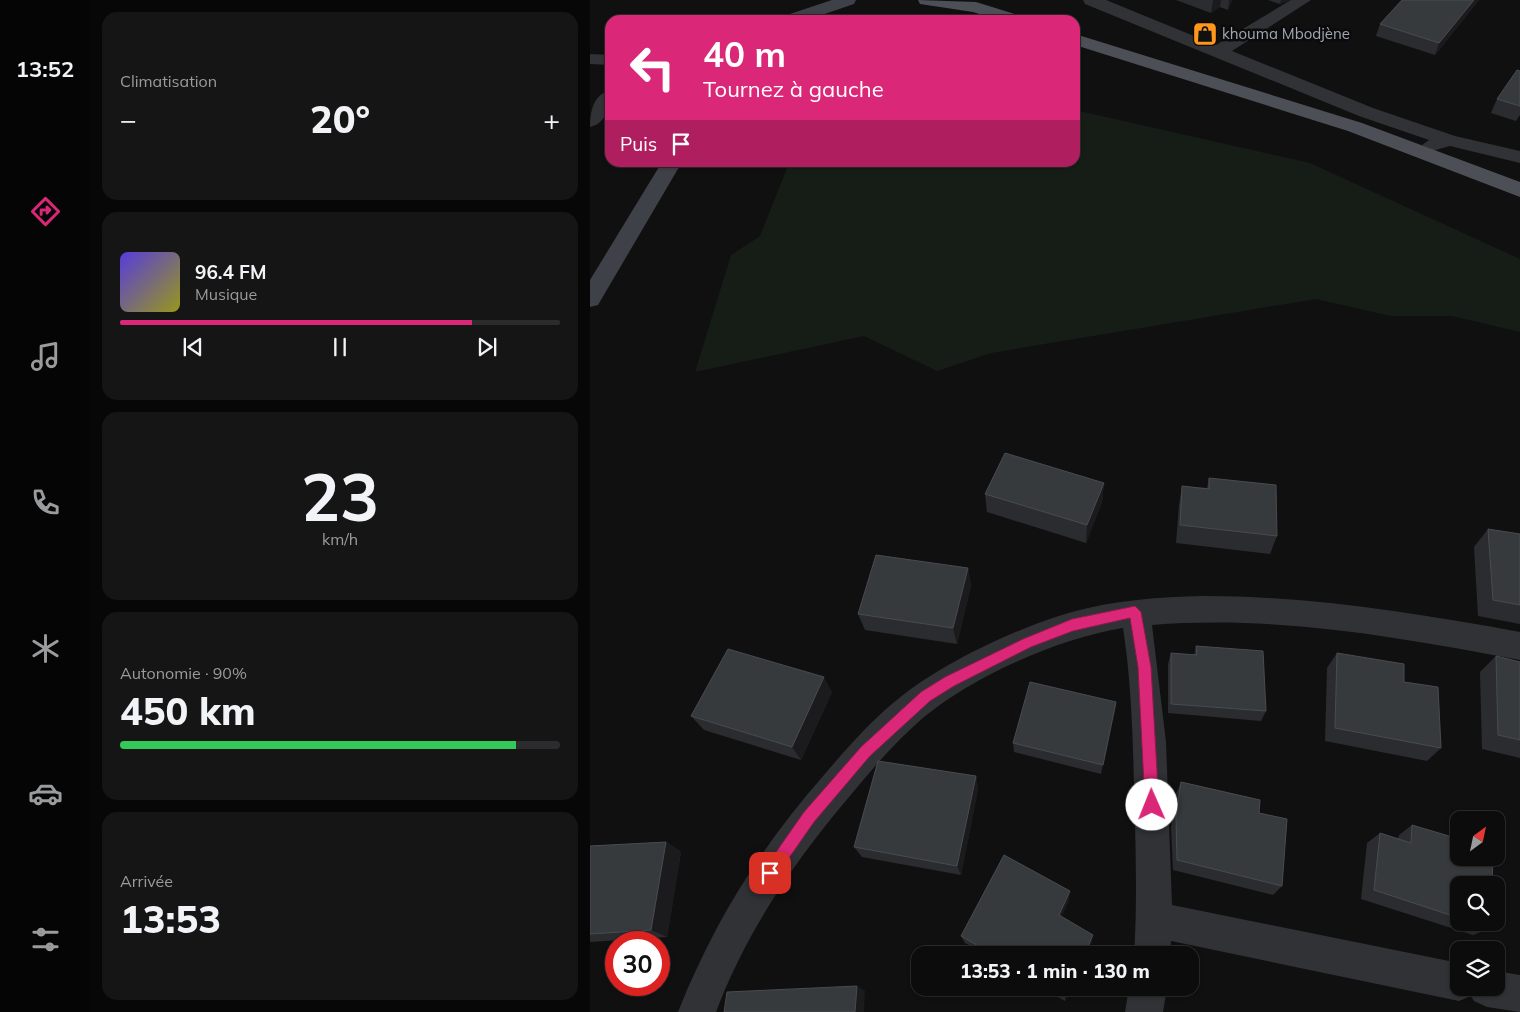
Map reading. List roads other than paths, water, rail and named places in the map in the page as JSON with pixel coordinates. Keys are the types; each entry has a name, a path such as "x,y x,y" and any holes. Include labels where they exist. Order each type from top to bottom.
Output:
{"main road":[{"path":"926,0 970,4 1001,15"},
{"path":"1080,41 1293,105 1414,147 1520,190"}],"street":[{"path":"789,15 848,0"},
{"path":"1091,0 1366,112 1449,140 1520,157"},
{"path":"1217,52 1303,0"},
{"path":"590,59 605,60"},
{"path":"590,121 605,102"},
{"path":"1414,147 1426,147 1449,140"},
{"path":"590,299 669,167"},
{"path":"697,1012 706,987 751,901 809,817 866,751 919,703 949,681 1027,643 1072,625 1135,612 1257,608 1318,614 1451,633 1520,646"},
{"path":"1135,612 1145,667 1151,767 1154,938 1450,981"},
{"path":"1505,991 1520,994"},
{"path":"1144,1012 1147,996"}],"place":[{"name":"khouma Mbodjène","path":"1205,34"}]}
